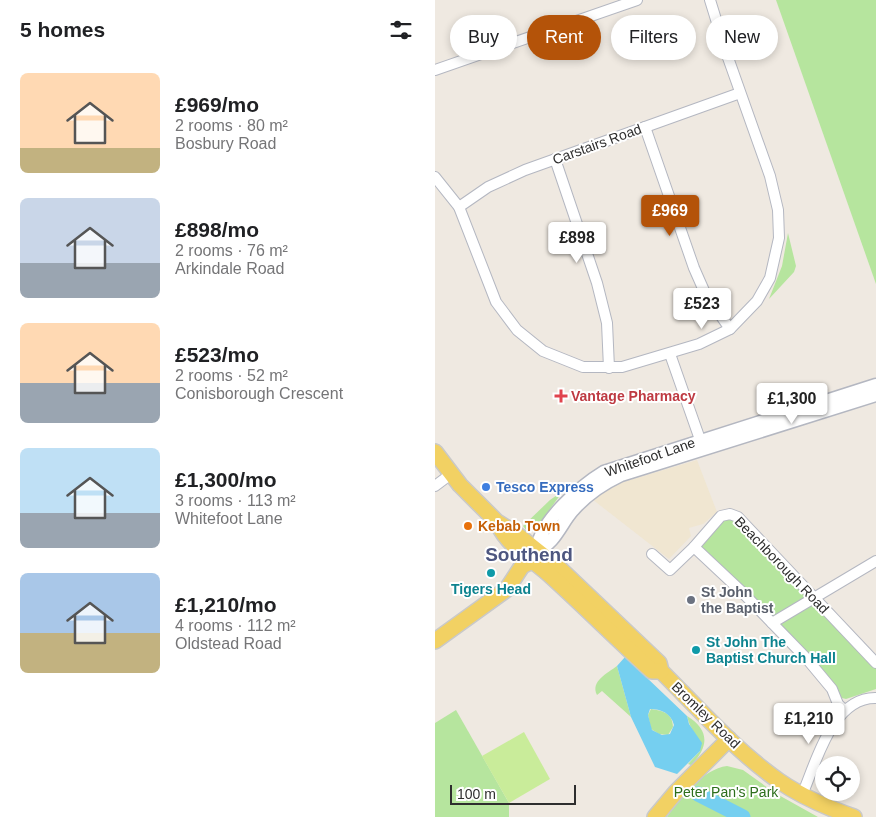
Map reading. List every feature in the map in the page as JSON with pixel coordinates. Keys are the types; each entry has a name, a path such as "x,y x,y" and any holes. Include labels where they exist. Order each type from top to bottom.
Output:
{"main road":[{"name":"Bromley Road","path":"435,452 451,474 497,522 503,535 535,556 547,572 651,671 661,671 733,743 778,780 802,795 854,817"},
{"path":"435,652 490,608 507,589 522,566 535,556"},
{"path":"435,641 490,608"},
{"path":"709,761 710,720"},
{"path":"655,817 676,792 709,761 727,756 733,743"}],"street":[{"path":"435,70 637,0"},
{"path":"435,177 459,207 496,302 517,330 534,346 555,357 583,367 609,368 635,365 716,338 730,329 748,313 764,290 775,266 779,238 775,196 710,0"},
{"name":"Carstairs Road","path":"459,207 499,181 645,126 740,93"},
{"path":"645,126 694,268 705,293 730,329"},
{"path":"555,159 597,283 607,322 609,368"},
{"path":"670,354 702,444"},
{"name":"Whitefoot Lane","path":"702,444 876,385"},
{"name":"Whitefoot Lane","path":"535,556 538,541 564,504 592,480 617,466 876,395"},
{"path":"435,486 451,474"},
{"name":"Beachborough Road","path":"694,547 718,518 726,514 734,515 876,663"},
{"path":"652,554 670,570 694,547 772,623 832,689 844,710"},
{"path":"772,623 876,561"},
{"path":"802,795 830,730 844,710 861,700 876,698"}],"shaded area":[{"path":"697,460 717,512 703,524 689,528 691,536 669,559 592,499 620,483"}],"green space":[{"path":"776,0 876,0 876,284"},
{"path":"788,233 796,266 794,272 769,299 782,266"},
{"path":"563,491 535,530 527,531 523,526 550,500"},
{"path":"726,518 734,519 876,667 876,689 846,699 842,698 700,548 699,545"},
{"path":"617,666 631,717 602,691 597,695 595,690 601,678"},
{"path":"651,709 667,714 671,719 673,727 668,735 659,734 651,729 648,715"},
{"path":"456,710 509,803 509,817 435,817 435,723"},
{"path":"687,716 700,727 704,739 701,752 691,765 688,764 700,751 698,740"},
{"path":"524,732 550,779 509,803 482,756"},
{"name":"Peter Pan's Park","path":"727,766 743,770 775,793 818,817 667,817 678,801 701,778 718,768"}],"water":[{"path":"625,657 687,716 689,724 702,743 700,751 677,774 655,767 631,717 617,666","holes":["650,709 665,712 671,717 674,725 670,734 662,735 652,730 648,715"]}],"waterway":[{"path":"698,794 743,817"}],"place":[{"name":"Vantage Pharmacy","path":"561,396"},
{"name":"Tesco Express","path":"486,487"},
{"name":"Kebab Town","path":"468,526"},
{"name":"Tigers Head","path":"491,573"},
{"name":"St John the Baptist","path":"691,600"},
{"name":"St John The Baptist Church Hall","path":"696,650"}],"district":[{"name":"Southend","path":"529,554"}]}
